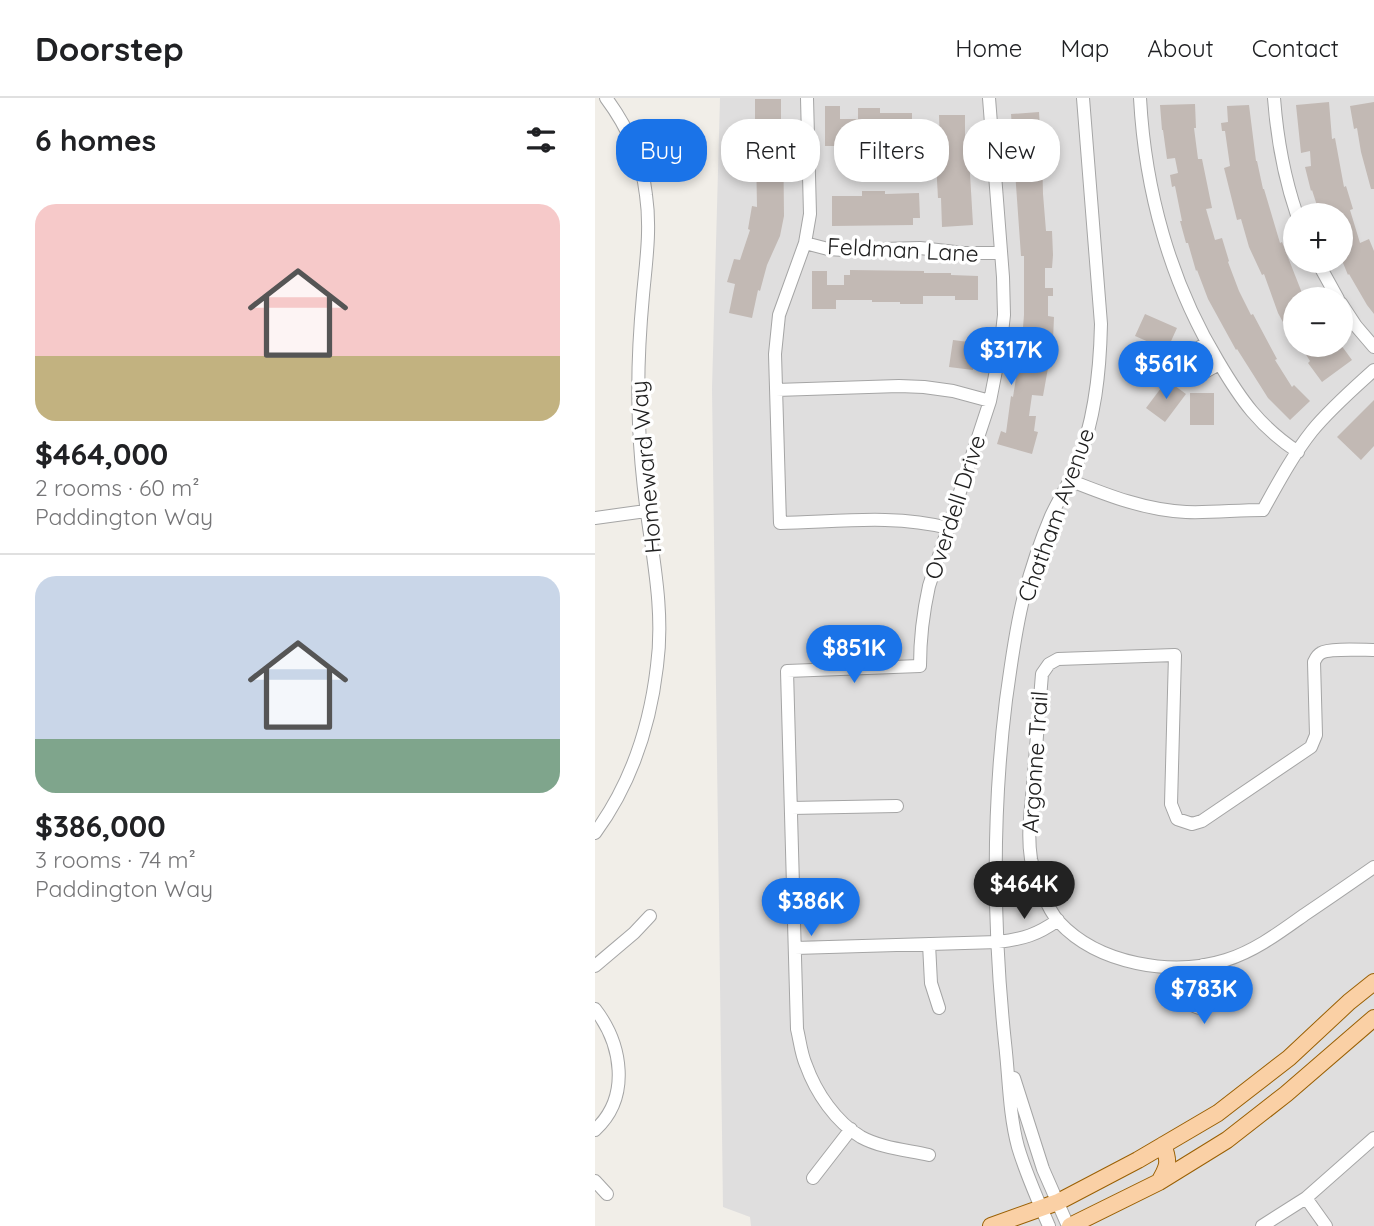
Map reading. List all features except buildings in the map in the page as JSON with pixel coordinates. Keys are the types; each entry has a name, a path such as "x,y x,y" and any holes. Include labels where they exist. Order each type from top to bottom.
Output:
{"main road":[{"path":"991,1226 1058,1202 1218,1113 1289,1058 1374,982"},
{"path":"1069,1226 1159,1182 1227,1140 1286,1094 1374,1018"},
{"path":"1159,1182 1168,1162 1163,1145"}],"street":[{"name":"Homeward Way","path":"595,833 613,805 636,757 644,733 654,687 660,624 641,460 638,386 648,238 646,195 641,167 631,142 606,98"},
{"path":"807,98 810,214 805,243 779,315 775,354 780,523 900,520 948,528"},
{"name":"Overdell Drive","path":"791,808 786,671 920,666 920,638 929,586 990,401 1000,350 1004,315 989,98"},
{"name":"Chatham Avenue","path":"1049,1226 1018,1147 1012,1116 1000,995 997,818 1001,743 1011,660 1024,598 1051,518 1077,465 1096,394 1101,324 1083,98"},
{"path":"1140,98 1148,172 1157,215 1184,296 1206,342 1248,408 1280,440 1298,452"},
{"path":"1274,98 1281,157 1293,203"},
{"name":"Feldman Lane","path":"805,243 844,250 920,248 964,253 1001,253"},
{"path":"1353,322 1374,347"},
{"path":"1206,342 1188,357 1187,365 1197,374 1219,364"},
{"path":"1069,480 1119,499 1185,512 1263,510 1298,452 1319,424 1374,370"},
{"path":"776,390 924,387 953,391 990,401"},
{"path":"595,518 646,511"},
{"name":"Argonne Trail","path":"1374,650 1321,652 1314,662 1316,735 1311,747 1202,821 1192,824 1177,819 1171,804 1175,654 1058,659 1049,664 1042,674 1028,839 1036,878 1058,920 1099,951 1126,961 1158,966 1199,966 1227,960 1263,944 1374,867"},
{"path":"897,806 791,808 797,1028 805,1064 828,1107 863,1138 889,1147 929,1155"},
{"path":"595,966 650,916"},
{"path":"795,948 998,942 1023,939 1058,920"},
{"path":"929,944 931,983 939,1008"},
{"path":"595,1009 608,1029 619,1062 615,1096 610,1111 595,1130"},
{"name":"Chatham Avenue","path":"1007,1057 1043,1169 1069,1226"},
{"path":"813,1178 851,1129"},
{"path":"1262,1226 1306,1198 1374,1138"},
{"path":"595,1181 607,1194"},
{"path":"1306,1198 1326,1226"}],"shaded area":[{"path":"720,98 1374,98 1374,1226 751,1226 750,1217 723,1207 712,389"}]}
